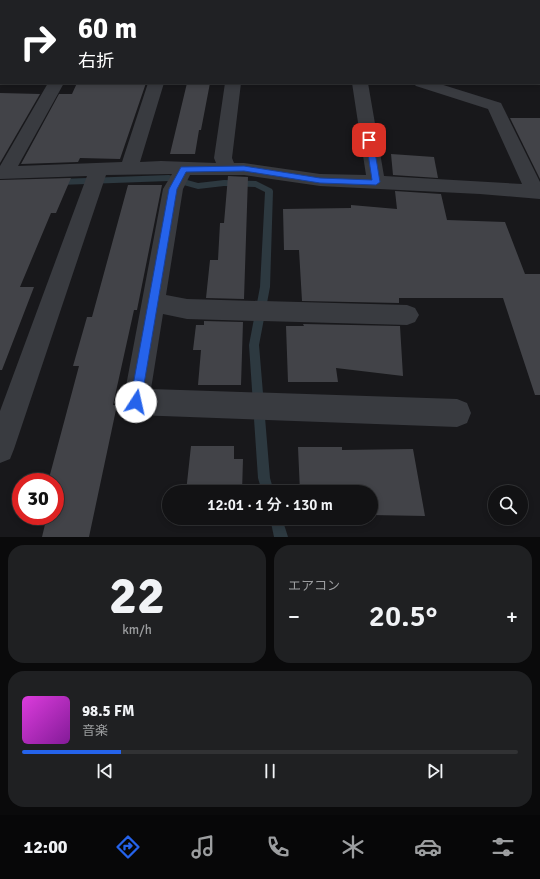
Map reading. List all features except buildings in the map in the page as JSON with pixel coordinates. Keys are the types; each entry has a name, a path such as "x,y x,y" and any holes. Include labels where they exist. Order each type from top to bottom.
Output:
{"street":[{"path":"55,84 2,173 96,178 130,168 161,167 179,178 227,169 244,168 320,180 480,186 538,192"},
{"path":"130,168 156,84"},
{"path":"227,169 223,158 233,84"},
{"path":"360,84 376,182"},
{"path":"424,84 495,106 538,192"},
{"path":"0,449 96,178"},
{"path":"179,178 136,402 457,413"},
{"path":"154,302 187,309 408,315"}],"waterway":[{"path":"59,182 169,178 198,186 224,183 256,184 269,191 265,287 254,345 264,478 266,485"},
{"path":"278,525 281,537"}],"route":[{"path":"136,402 173,189 184,169 201,170 244,168 320,180 376,182 369,140"}]}
